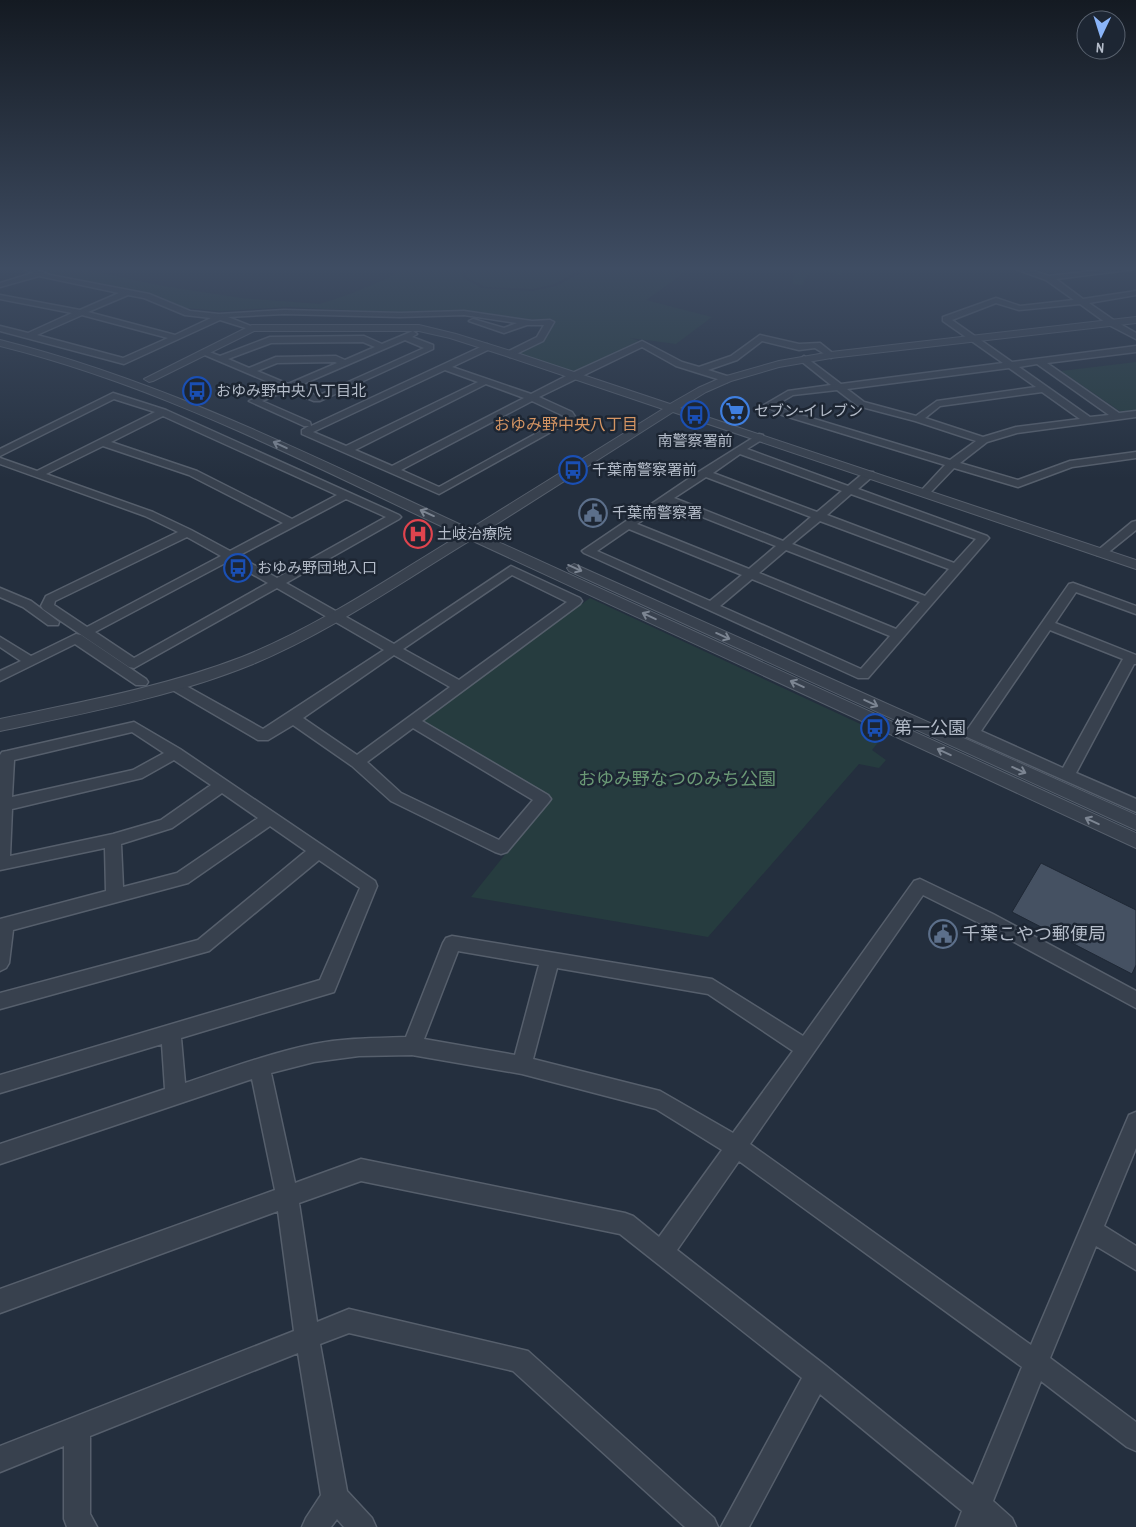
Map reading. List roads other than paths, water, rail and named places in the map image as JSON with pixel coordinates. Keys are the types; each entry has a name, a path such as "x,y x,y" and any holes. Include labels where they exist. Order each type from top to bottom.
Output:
{"street":[{"path":"5,337 79,356 149,379 220,407 334,458"},
{"path":"38,337 124,361 176,338"},
{"path":"149,379 234,337"},
{"path":"307,424 254,402 403,337"},
{"path":"204,353 317,399 430,347 405,337"},
{"path":"451,337 510,354 1136,565"},
{"path":"510,354 541,337"},
{"path":"0,725 130,698 247,660 282,645 334,617 474,526 702,390 727,379 758,368 804,359 989,337"},
{"path":"700,370 734,358 760,338 799,347 817,345 831,355"},
{"path":"221,359 270,340 364,339 382,347"},
{"path":"974,339 1088,420"},
{"path":"0,343 139,384 227,421 474,526 1136,823"},
{"path":"393,470 531,397 642,344 679,364 727,379"},
{"path":"445,367 531,397 569,414 571,418 439,491 305,432 487,347"},
{"path":"1136,349 791,393 769,405 785,413 1018,484 1070,464 1136,455"},
{"path":"249,371 276,360 336,359 345,362"},
{"path":"804,359 861,404 918,419 983,440"},
{"path":"1038,362 1136,422"},
{"path":"347,450 486,382"},
{"path":"918,419 937,404 1044,389"},
{"path":"0,453 113,396 163,412 395,517 134,664 27,604 0,592"},
{"path":"38,474 163,412"},
{"path":"924,493 953,463 983,440 1016,430 1127,416"},
{"path":"739,450 983,538 862,675 588,551 704,473 739,450 759,437"},
{"path":"101,442 193,473 291,523"},
{"path":"0,460 149,514 187,532 460,687"},
{"path":"704,473 956,568"},
{"path":"711,607 869,474"},
{"path":"0,677 347,494"},
{"path":"666,499 927,601"},
{"path":"628,524 898,634"},
{"path":"1101,553 1136,524"},
{"path":"474,526 1136,841"},
{"path":"141,682 47,606 50,599 187,532"},
{"path":"174,685 263,736 294,718 511,570 576,601 358,762"},
{"path":"1134,607 1073,587 972,732 1136,806"},
{"path":"1048,625 1133,659 1067,775"},
{"path":"0,641 30,661"},
{"path":"294,718 358,762 396,797 501,848 543,798 413,722"},
{"path":"0,1084 327,986 369,886 222,785 175,753 134,727 7,756 0,864 113,840 166,824 222,785"},
{"path":"4,805 137,774 175,753"},
{"path":"0,964 5,925 182,878 270,818"},
{"path":"113,840 115,896"},
{"path":"0,1001 203,946 318,851"},
{"path":"662,1252 805,1048 887,936 920,886 987,919 1136,1000"},
{"path":"412,1046 452,944 712,987 805,1048"},
{"path":"522,1066 550,959"},
{"path":"171,1033 176,1096"},
{"path":"0,1154 260,1067 314,1052 359,1047 412,1046 522,1066 660,1101 737,1147 1035,1362 1136,1438"},
{"path":"260,1067 286,1197 307,1338 335,1498 363,1527"},
{"path":"973,1516 1035,1362 1092,1231 1136,1122"},
{"path":"0,1301 361,1170 625,1224 817,1375 973,1516 1003,1527"},
{"path":"1092,1231 1136,1259"},
{"path":"0,1460 349,1321 519,1360 705,1527"},
{"path":"734,1527 817,1375"},
{"path":"77,1429 77,1519 84,1527"},
{"path":"315,1527 335,1498"}],"place":[{"name":"おゆみ野中央八丁目北","path":"197,391"},
{"name":"セブン-イレブン","path":"735,411"},
{"name":"南警察署前","path":"695,415"},
{"name":"千葉南警察署前","path":"573,470"},
{"name":"千葉南警察署","path":"593,513"},
{"name":"土岐治療院","path":"418,534"},
{"name":"おゆみ野団地入口","path":"238,568"},
{"name":"第一公園","path":"875,728"},
{"name":"千葉こやつ郵便局","path":"943,934"}],"district":[{"name":"おゆみ野中央八丁目","path":"566,424"}],"park label":[{"name":"おゆみ野なつのみち公園","path":"677,779"}]}
